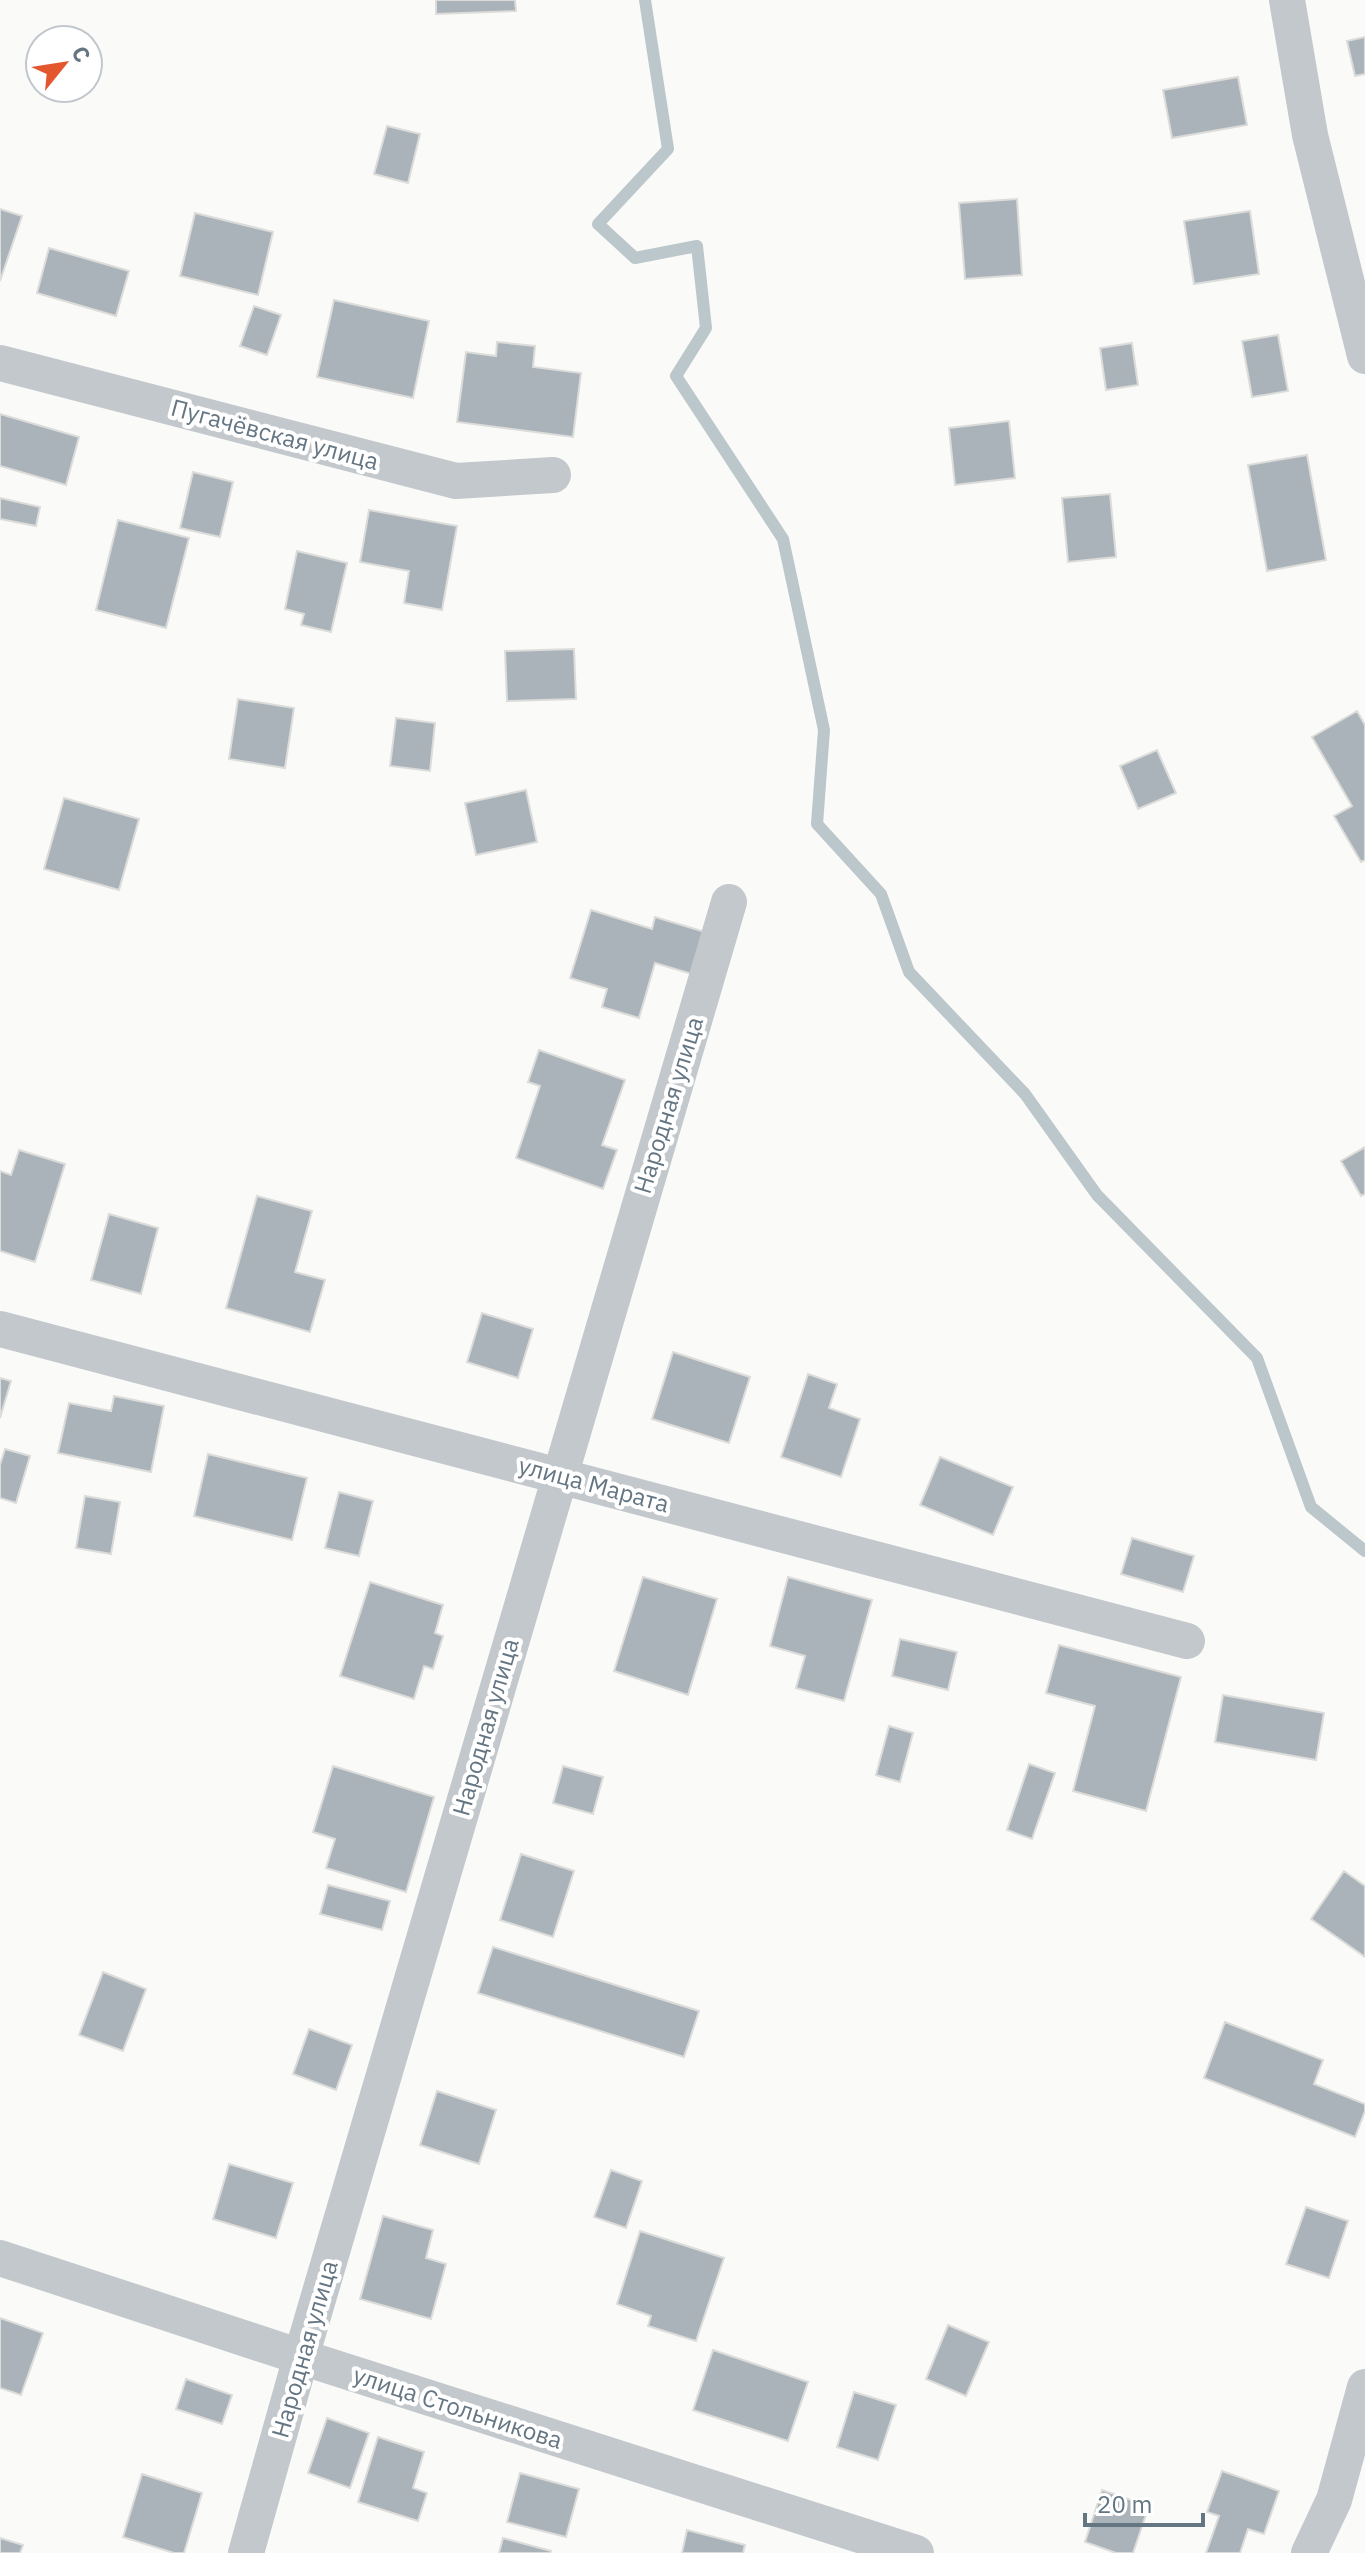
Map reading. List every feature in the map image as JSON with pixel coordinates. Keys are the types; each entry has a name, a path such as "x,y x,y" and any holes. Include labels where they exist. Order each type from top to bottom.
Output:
{"street":[{"path":"1287,0 1310,135 1365,356"},
{"name":"Пугачёвская улица","path":"0,363 456,481 553,475"},
{"name":"Народная улица","path":"246,2553 559,1474 729,902"},
{"name":"улица Марата","path":"0,1329 1187,1641"},
{"name":"улица Стольникова","path":"0,2258 916,2553"},
{"path":"1309,2553 1334,2500 1365,2387"}],"building":[{"path":"436,0 515,0 516,11 436,14"},
{"path":"1365,37 1365,74 1355,76 1347,41"},
{"path":"1238,77 1247,125 1172,138 1163,90"},
{"path":"387,126 420,134 408,183 374,174"},
{"path":"1017,199 1022,275 965,279 959,203"},
{"path":"0,209 22,216 0,281"},
{"path":"1250,211 1259,274 1194,284 1184,221"},
{"path":"195,213 273,232 258,295 180,276"},
{"path":"49,248 129,271 116,316 37,293"},
{"path":"334,300 429,321 413,398 317,377"},
{"path":"254,306 281,315 267,355 240,346"},
{"path":"1278,335 1288,391 1252,397 1242,341"},
{"path":"497,342 535,346 533,367 581,373 573,437 457,422 466,352 496,356"},
{"path":"1132,343 1138,385 1106,390 1100,348"},
{"path":"0,414 79,437 66,485 0,466"},
{"path":"1009,421 1015,478 955,485 949,428"},
{"path":"1307,455 1326,560 1267,571 1248,465"},
{"path":"193,472 233,482 220,537 180,528"},
{"path":"1110,494 1116,557 1068,562 1062,498"},
{"path":"0,498 40,507 36,526 0,519"},
{"path":"369,510 457,526 442,610 404,603 409,571 360,562"},
{"path":"118,520 189,538 166,628 96,610"},
{"path":"297,551 347,563 331,632 301,625 304,614 285,609"},
{"path":"574,649 576,699 507,701 505,651"},
{"path":"238,699 294,708 285,768 229,759"},
{"path":"1357,711 1365,725 1365,860 1361,862 1334,816 1352,806 1312,737"},
{"path":"396,718 435,723 430,771 390,766"},
{"path":"1157,750 1176,793 1138,809 1120,766"},
{"path":"526,790 537,842 476,855 465,803"},
{"path":"64,798 139,819 119,890 44,869"},
{"path":"591,910 652,929 655,917 705,932 692,974 655,963 639,1018 602,1007 607,989 570,978"},
{"path":"539,1050 625,1080 602,1145 617,1150 603,1189 516,1158 540,1086 528,1082"},
{"path":"1365,1147 1365,1194 1361,1196 1341,1161"},
{"path":"19,1150 65,1164 35,1262 0,1251 0,1171 11,1175"},
{"path":"257,1196 312,1211 295,1272 325,1280 310,1332 226,1308"},
{"path":"109,1214 158,1228 141,1294 91,1280"},
{"path":"482,1313 533,1329 518,1378 467,1362"},
{"path":"673,1352 750,1377 729,1443 652,1419"},
{"path":"808,1374 837,1384 829,1408 860,1419 841,1477 781,1457"},
{"path":"0,1378 11,1381 0,1418"},
{"path":"114,1396 164,1406 151,1472 58,1453 69,1403 111,1411"},
{"path":"5,1449 30,1456 16,1503 0,1498 0,1465"},
{"path":"208,1454 307,1478 292,1540 194,1516"},
{"path":"940,1457 1013,1487 993,1535 920,1505"},
{"path":"339,1492 373,1501 359,1556 325,1548"},
{"path":"85,1496 120,1502 111,1554 76,1548"},
{"path":"1132,1538 1194,1556 1183,1592 1121,1574"},
{"path":"643,1577 717,1599 688,1695 614,1671"},
{"path":"788,1577 872,1600 844,1701 796,1688 805,1656 770,1646"},
{"path":"370,1582 443,1605 435,1633 443,1636 433,1669 424,1666 414,1699 340,1676"},
{"path":"900,1639 957,1652 948,1690 892,1676"},
{"path":"1059,1645 1181,1677 1146,1811 1073,1791 1095,1706 1046,1693"},
{"path":"1223,1695 1324,1713 1316,1760 1215,1742"},
{"path":"889,1726 913,1733 900,1782 876,1775"},
{"path":"1029,1764 1055,1773 1032,1839 1007,1830"},
{"path":"333,1766 434,1797 406,1892 326,1868 335,1839 313,1832"},
{"path":"563,1766 603,1777 593,1814 553,1803"},
{"path":"521,1854 574,1871 553,1937 500,1920"},
{"path":"1344,1871 1365,1886 1365,1957 1311,1919"},
{"path":"328,1885 390,1901 382,1930 320,1914"},
{"path":"493,1947 699,2011 684,2057 478,1993"},
{"path":"103,1972 146,1989 123,2051 79,2035"},
{"path":"1225,2022 1323,2060 1314,2084 1365,2104 1355,2137 1204,2078"},
{"path":"309,2029 352,2045 336,2090 293,2074"},
{"path":"437,2091 496,2110 479,2164 420,2145"},
{"path":"229,2164 293,2183 276,2238 213,2219"},
{"path":"611,2170 642,2181 626,2228 594,2217"},
{"path":"1306,2207 1348,2221 1329,2278 1286,2264"},
{"path":"383,2216 433,2230 426,2258 446,2264 431,2319 360,2299"},
{"path":"640,2231 724,2258 696,2341 648,2326 651,2316 617,2304"},
{"path":"0,2318 43,2333 21,2395 0,2388"},
{"path":"948,2325 989,2342 966,2396 926,2379"},
{"path":"713,2350 808,2382 788,2441 693,2410"},
{"path":"186,2379 232,2395 222,2424 176,2409"},
{"path":"854,2392 896,2405 878,2460 837,2447"},
{"path":"327,2418 369,2433 350,2488 308,2473"},
{"path":"378,2437 424,2452 413,2488 427,2493 418,2521 358,2502"},
{"path":"1222,2471 1279,2491 1264,2534 1248,2529 1240,2553 1206,2553 1219,2516 1207,2512"},
{"path":"520,2473 579,2489 566,2537 507,2522"},
{"path":"142,2474 202,2493 184,2553 174,2553 123,2537"},
{"path":"1102,2490 1149,2506 1133,2553 1116,2553 1085,2542"},
{"path":"687,2530 745,2545 743,2553 682,2553"},
{"path":"0,2538 23,2545 20,2553 0,2553"},
{"path":"503,2538 551,2551 499,2553"}],"waterway":[{"path":"645,0 668,149 598,224 635,258 697,246 706,328 676,376 783,539 824,730 817,824 881,894 909,972 1025,1094 1097,1195 1257,1358 1311,1507 1365,1551"}]}
